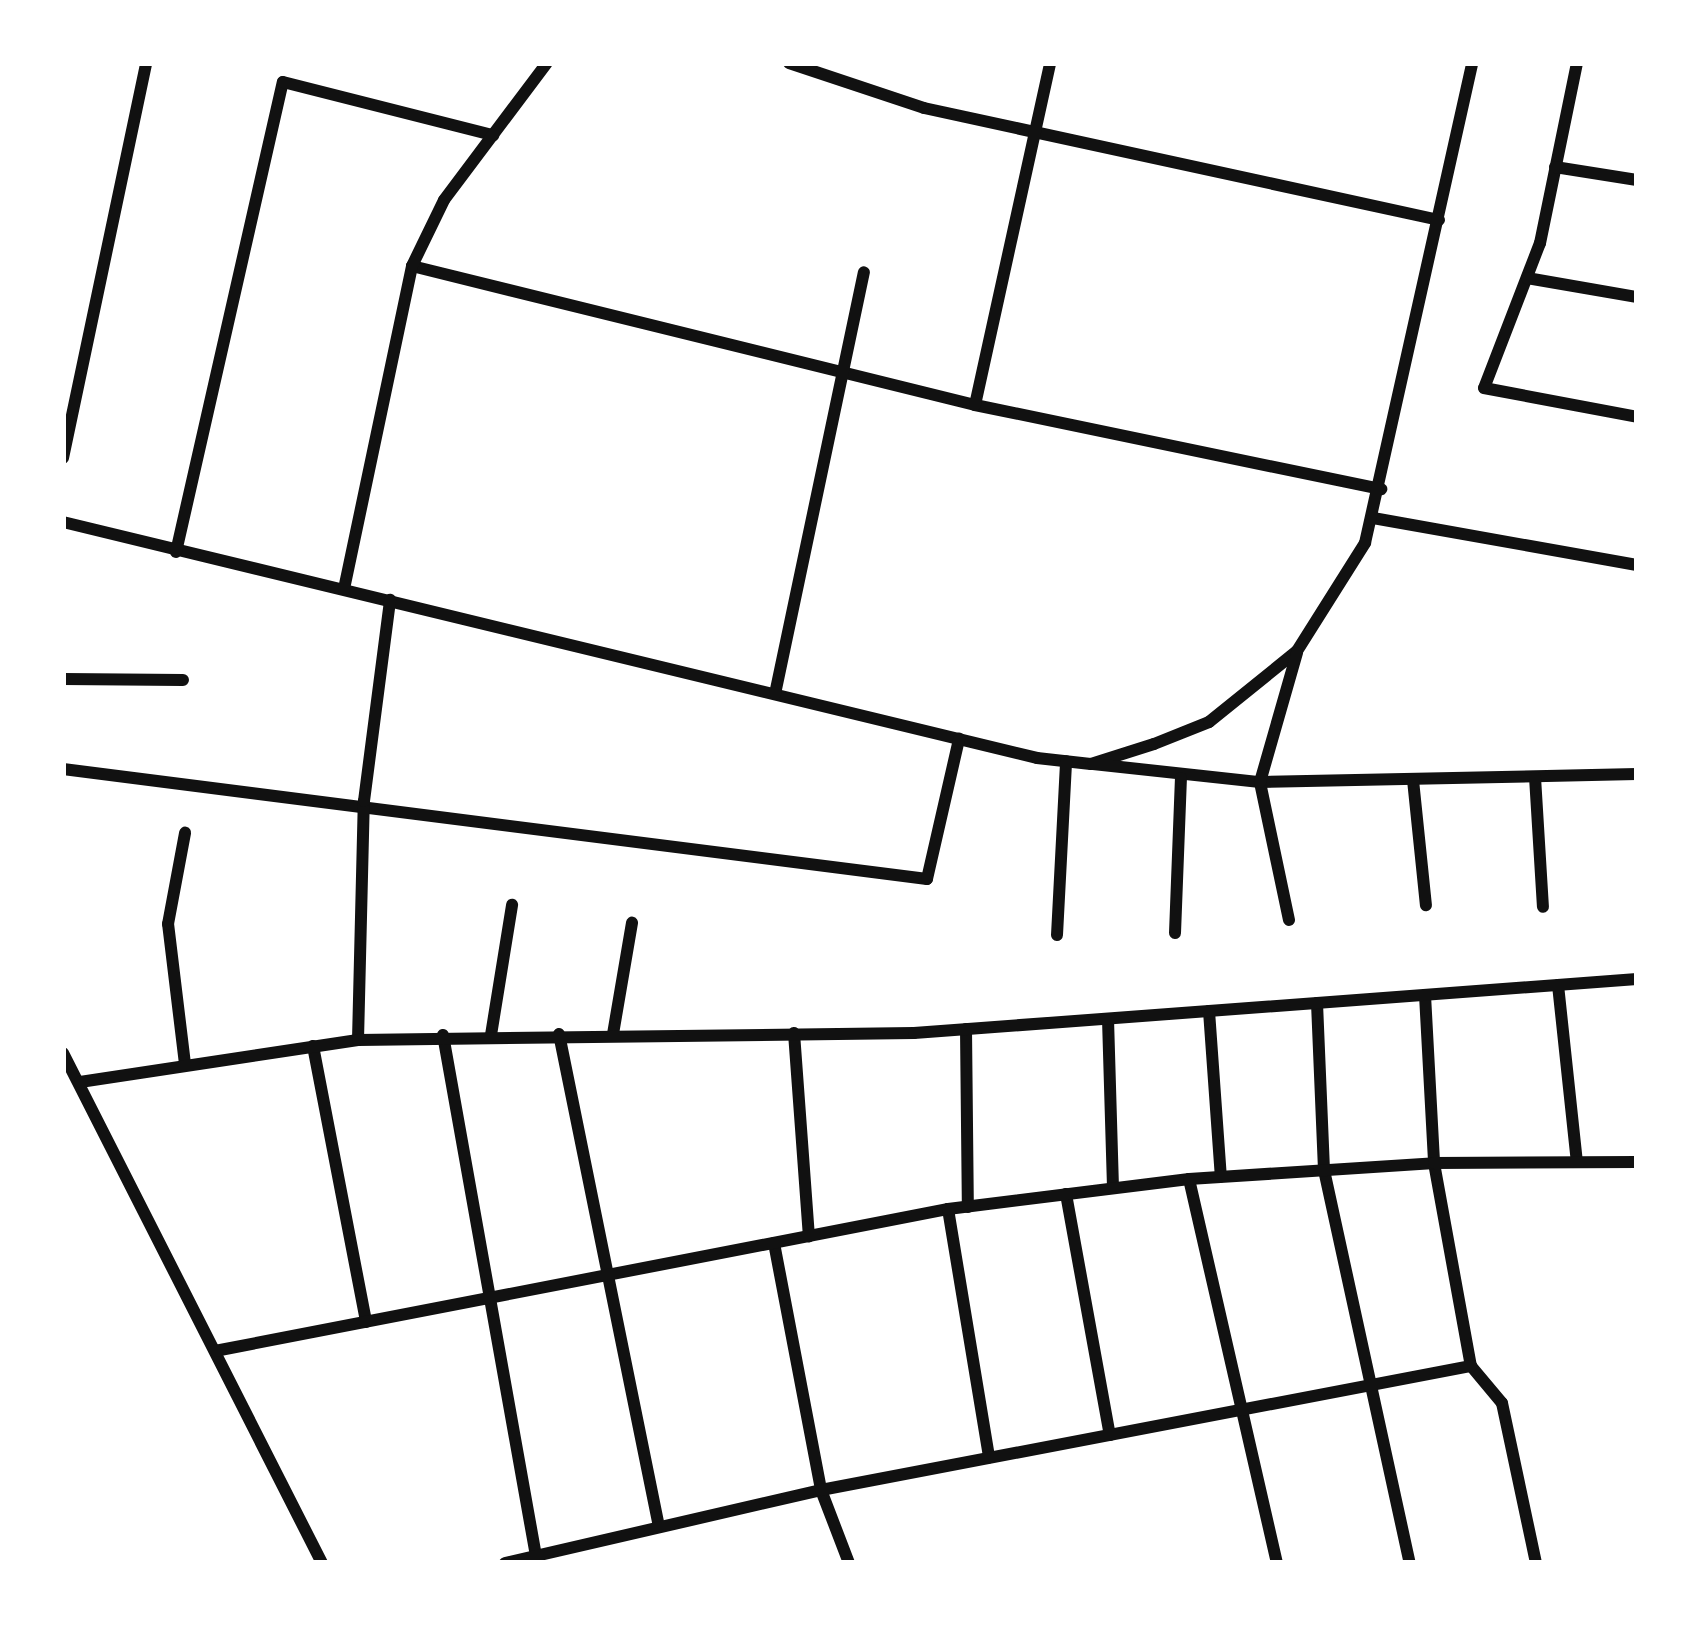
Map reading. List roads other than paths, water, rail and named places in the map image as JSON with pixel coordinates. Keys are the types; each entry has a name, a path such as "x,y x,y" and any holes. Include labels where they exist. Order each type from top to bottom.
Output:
{"street":[{"path":"63,458 146,63"},
{"path":"344,589 412,266 444,200 548,63"},
{"path":"789,63 924,108 1036,127 1438,220"},
{"path":"975,405 1050,63"},
{"path":"1091,764 1209,722 1297,651 1336,597 1373,518 1381,489 1472,63"},
{"path":"1577,63 1527,278 1484,388 1637,417"},
{"path":"176,552 283,82 493,135"},
{"path":"1556,167 1637,180"},
{"path":"412,266 975,405 1381,489"},
{"path":"775,694 837,373 865,272"},
{"path":"1527,278 1637,298"},
{"path":"1373,518 1637,565"},
{"path":"63,522 958,739 1066,761 1181,778 1260,782 1637,774"},
{"path":"358,1040 364,801 390,600"},
{"path":"1288,920 1260,782 1297,651"},
{"path":"63,679 183,680"},
{"path":"63,769 364,801 927,879 958,739"},
{"path":"1057,935 1066,761"},
{"path":"1535,777 1543,908"},
{"path":"1175,933 1181,778"},
{"path":"1413,780 1426,905"},
{"path":"184,1064 168,924 185,833"},
{"path":"490,1034 512,905"},
{"path":"613,1034 632,923"},
{"path":"80,1082 358,1040 490,1034 966,1029 1637,979"},
{"path":"1558,985 1577,1162"},
{"path":"1425,995 1435,1163 1471,1366 1502,1403 1536,1563"},
{"path":"1317,1003 1324,1170 1410,1563"},
{"path":"1209,1011 1221,1177"},
{"path":"1108,1018 1113,1188"},
{"path":"966,1029 968,1207"},
{"path":"794,1033 809,1236"},
{"path":"559,1034 659,1527"},
{"path":"443,1035 486,1298 536,1556"},
{"path":"313,1046 366,1322"},
{"path":"63,1052 322,1563"},
{"path":"215,1351 948,1209 1189,1179 1435,1163 1637,1162"},
{"path":"1189,1179 1277,1563"},
{"path":"1066,1194 1110,1435"},
{"path":"948,1209 989,1458"},
{"path":"773,1243 820,1490 849,1563"},
{"path":"505,1563 820,1490 1471,1366"}]}
